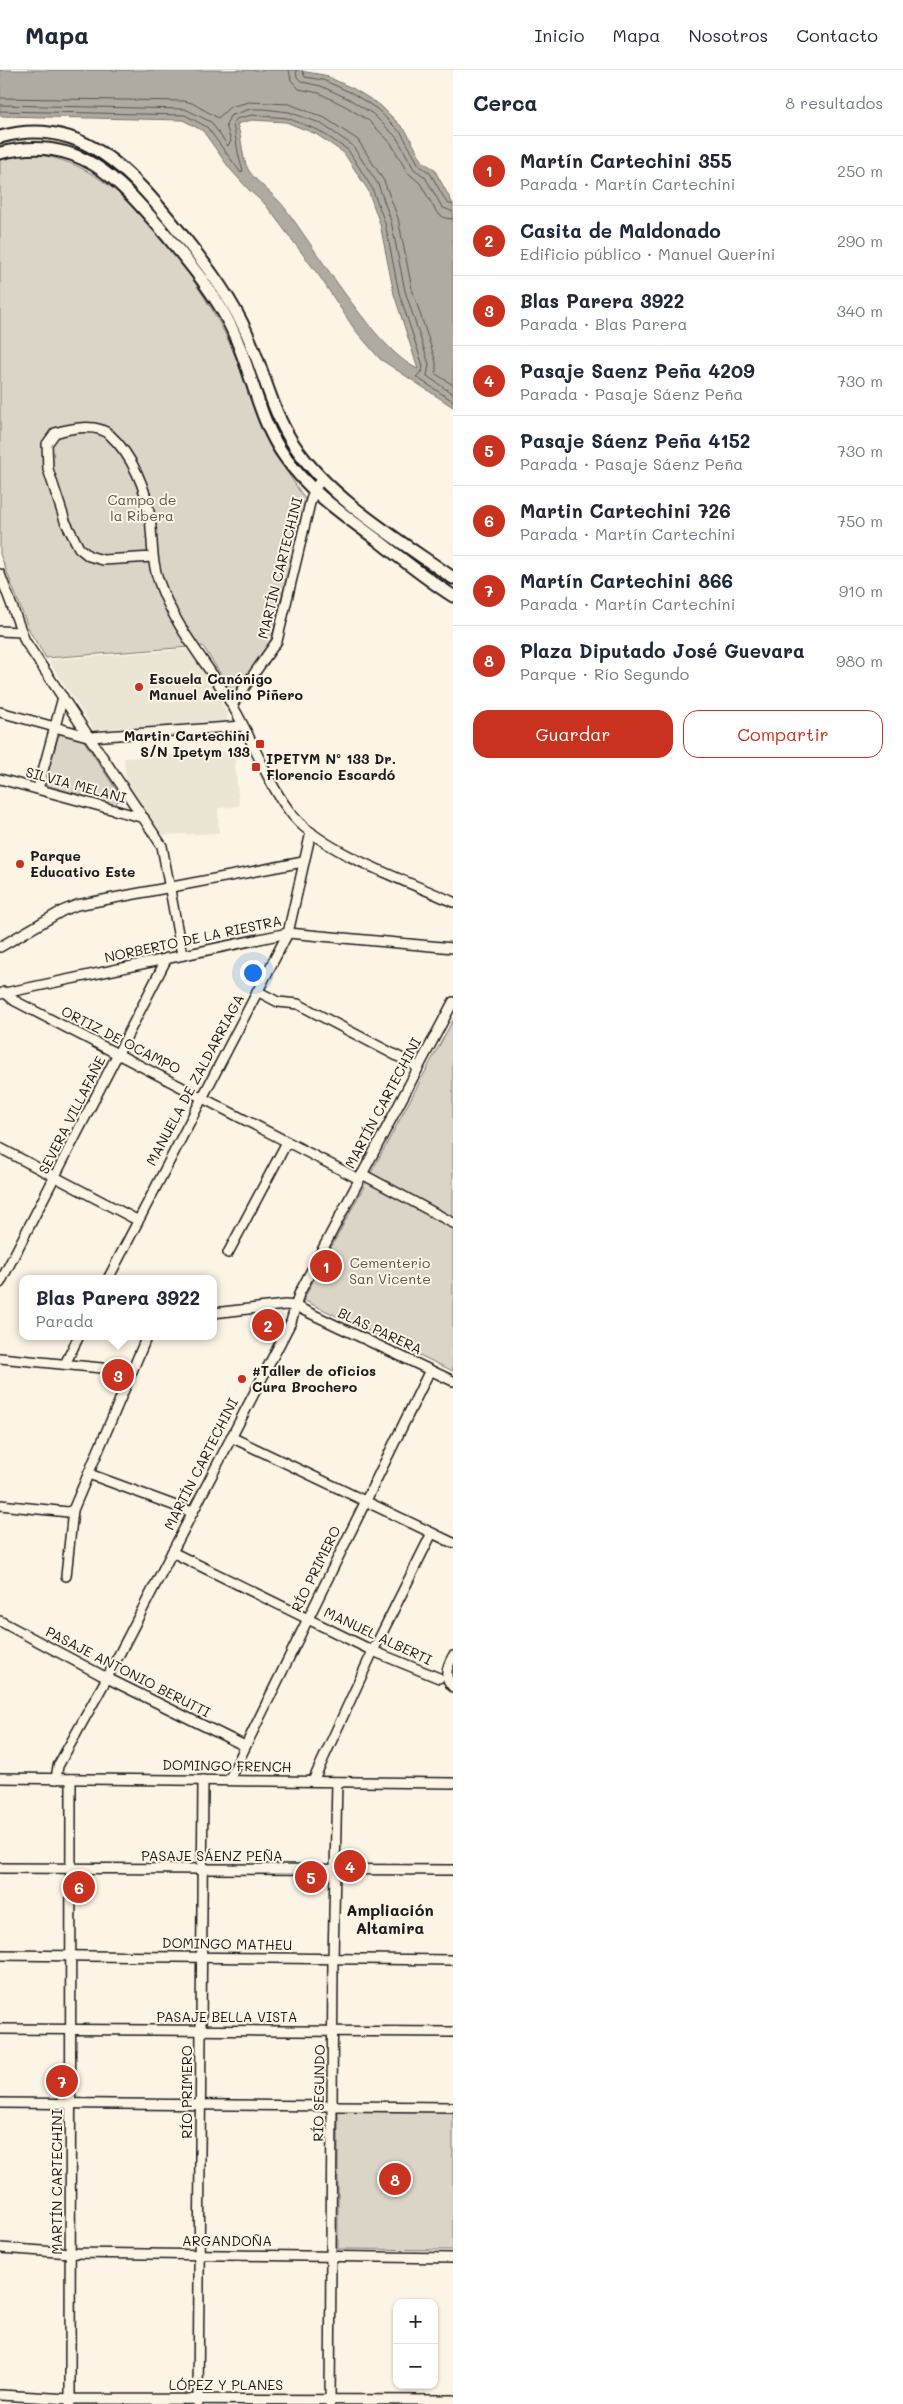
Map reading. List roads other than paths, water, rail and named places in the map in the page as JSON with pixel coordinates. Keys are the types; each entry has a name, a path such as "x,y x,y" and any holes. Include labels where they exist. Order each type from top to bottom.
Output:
{"main road":[{"path":"0,137 21,133 48,133 78,140 108,156 145,189 217,281 242,324 256,354 286,432 306,460 322,478 369,518 453,578"},
{"path":"0,153 32,148 70,154 102,168 125,188 190,264 213,296 239,345 277,443 297,473 314,490 453,596"}],"street":[{"path":"152,556 103,560 89,556 79,548 65,521 48,469 47,444 55,433 83,428 101,430 116,442 132,464 144,493 150,516 152,556 160,584 182,629 232,704 284,803 311,832 331,845 453,902"},
{"name":"MARTÍN CARTECHINI","path":"232,704 277,641 314,490 322,478"},
{"path":"0,574 21,632 162,846 182,955"},
{"path":"0,631 21,632"},
{"path":"38,789 64,697"},
{"path":"0,712 91,737 243,726"},
{"name":"SILVIA MELANI","path":"0,779 144,818"},
{"name":"MANUELA DE ZALDARRIAGA","path":"110,1275 288,933 311,832"},
{"path":"0,947 68,908 303,862"},
{"name":"NORBERTO DE LA RIESTRA","path":"2,993 288,933 453,948"},
{"name":"SEVERA VILLAFAÑE","path":"0,1283 167,958"},
{"path":"257,991 278,1002 298,1004 418,1067"},
{"name":"ORTIZ DE OCAMPO","path":"2,993 287,1142 453,1223"},
{"name":"MARTÍN CARTECHINI","path":"56,1779 58,1766 107,1678 291,1322 299,1294 453,1002"},
{"path":"228,1253 287,1142"},
{"path":"0,1148 137,1220"},
{"path":"217,1313 285,1305 295,1306"},
{"name":"BLAS PARERA","path":"295,1306 453,1381"},
{"path":"65,1364 77,1340"},
{"path":"66,1576 73,1510 146,1340"},
{"path":"0,1358 132,1371"},
{"name":"RÍO PRIMERO","path":"229,1780 430,1370"},
{"path":"231,1437 453,1542"},
{"path":"89,1474 192,1512"},
{"path":"0,1504 68,1512 73,1510"},
{"path":"313,1781 373,1651 432,1533"},
{"name":"MANUEL ALBERTI","path":"172,1552 373,1651 446,1682"},
{"name":"PASAJE ANTONIO BERUTTI","path":"0,1621 107,1678 245,1746"},
{"path":"446,1682 447,1672 453,1656"},
{"name":"DOMINGO FRENCH","path":"0,1778 453,1783"},
{"name":"MARTÍN CARTECHINI","path":"70,2402 71,1779"},
{"name":"RÍO PRIMERO","path":"198,2401 203,1780"},
{"name":"RÍO SEGUNDO","path":"330,2401 333,1959 337,1782"},
{"name":"PASAJE SÁENZ PEÑA","path":"0,1868 453,1870"},
{"name":"DOMINGO MATHEU","path":"0,1956 453,1960"},
{"name":"PASAJE BELLA VISTA","path":"0,2029 453,2032"},
{"path":"0,2103 70,2102 453,2107"},
{"name":"ARGANDOÑA","path":"0,2248 71,2253 453,2258"},
{"name":"LÓPEZ Y PLANES","path":"0,2395 70,2402 453,2400"}],"water":[{"path":"0,70 294,70 324,75 354,89 380,105 406,131 423,162 434,169 453,204 453,407 380,359 355,330 320,277 265,204 230,169 203,131 183,120 0,116","holes":["252,120 286,122 316,134 344,153 368,190 380,224 394,294 418,369 401,358 365,320 284,207 246,166 237,124"]}],"place":[{"name":"Escuela Canónigo Manuel Avelino Piñero","path":"139,687"},
{"name":"Martin Cartechini S/N Ipetym 133","path":"260,744"},
{"name":"IPETYM Nº 133 Dr. Florencio Escardó","path":"256,767"},
{"name":"Parque Educativo Este","path":"20,864"},
{"name":"Martín Cartechini 355","path":"326,1266"},
{"name":"Casita de Maldonado","path":"268,1325"},
{"name":"Blas Parera 3922","path":"118,1375"},
{"name":"#Taller de oficios Cura Brochero","path":"242,1379"},
{"name":"Pasaje Saenz Peña 4209","path":"350,1866"},
{"name":"Pasaje Sáenz Peña 4152","path":"311,1877"},
{"name":"Martin Cartechini 726","path":"79,1887"},
{"name":"Martín Cartechini 866","path":"62,2081"},
{"name":"Plaza Diputado José Guevara","path":"395,2179"}],"district":[{"name":"Ampliación Altamira","path":"390,1919"}],"park label":[{"name":"Campo de la Ribera","path":"142,508"},
{"name":"Cementerio San Vicente","path":"390,1272"}]}
